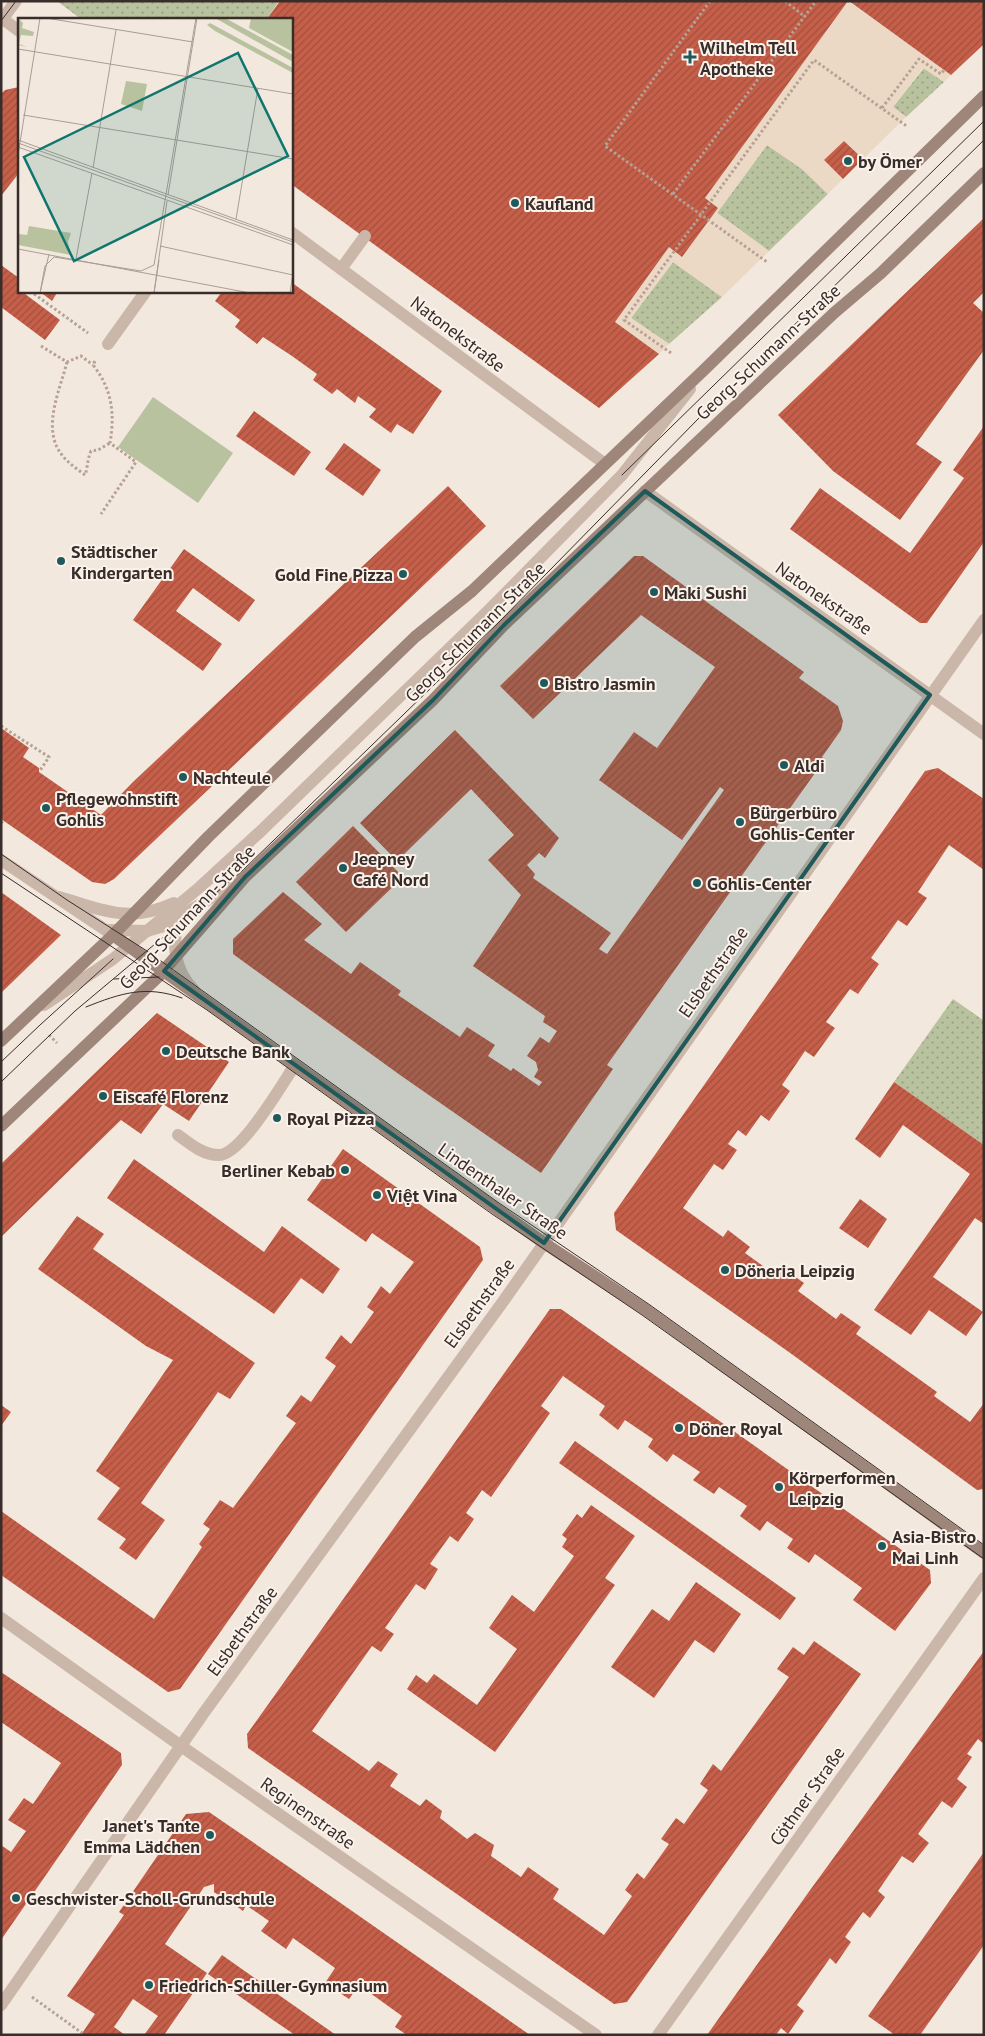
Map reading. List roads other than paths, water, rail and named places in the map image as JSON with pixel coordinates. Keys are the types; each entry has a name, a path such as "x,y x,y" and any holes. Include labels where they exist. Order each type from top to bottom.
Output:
{"main road":[{"name":"Georg-Schumann-Straße","path":"1,1041 112,932 133,915 208,837 415,637 472,590 706,368 984,96"},
{"name":"Georg-Schumann-Straße","path":"1,1126 164,971 246,877 433,700 504,625 834,314 881,273 984,173"},
{"name":"Lindenthaler Straße","path":"112,932 129,947 544,1243 646,1310 984,1552"}],"street":[{"path":"16,1 2,20 18,30"},
{"name":"Natonekstraße","path":"292,233 622,475"},
{"path":"341,269 365,236"},
{"path":"107,345 145,292"},
{"path":"30,1014 129,947 200,887 262,830 490,609 622,475 706,368"},
{"name":"Natonekstraße","path":"645,492 984,734"},
{"name":"Elsbethstraße","path":"1,2005 181,1746 544,1243 984,620"},
{"name":"Lindenthaler Straße","path":"1,860 52,895 112,932"},
{"path":"112,932 147,931 164,926 246,877"},
{"path":"52,895 112,913 133,915 149,913 164,907 200,887"},
{"path":"200,887 180,917 174,947 181,974 200,996"},
{"path":"178,1135 198,1150 209,1154 221,1155 234,1148 246,1138 295,1065"},
{"name":"Cöthner Straße","path":"658,2035 984,1578"},
{"name":"Reginenstraße","path":"1,1618 181,1746 596,2035"}],"tram line":[{"path":"1,21 16,1"},
{"path":"622,475 984,121"},
{"path":"1,1082 75,1011 241,872 500,621 700,417 984,140"},
{"path":"1,854 67,900 147,951 499,1203 650,1305 984,1545"},
{"path":"1,873 207,1010 492,1214 642,1315 984,1559"},
{"path":"1,1062 113,959"},
{"path":"114,979 159,977"},
{"path":"86,1007 134,992 157,992 182,998"}],"place":[{"name":"Wilhelm Tell Apotheke","path":"690,57"},
{"name":"by Ömer","path":"848,161"},
{"name":"Kaufland","path":"515,203"},
{"name":"Städtischer Kindergarten","path":"61,561"},
{"name":"Gold Fine Pizza","path":"403,574"},
{"name":"Maki Sushi","path":"654,592"},
{"name":"Bistro Jasmin","path":"544,683"},
{"name":"Aldi","path":"784,765"},
{"name":"Nachteule","path":"183,777"},
{"name":"Pflegewohnstift Gohlis","path":"46,808"},
{"name":"Bürgerbüro Gohlis-Center","path":"740,822"},
{"name":"Jeepney Café Nord","path":"343,868"},
{"name":"Gohlis-Center","path":"697,883"},
{"name":"Deutsche Bank","path":"166,1051"},
{"name":"Eiscafé Florenz","path":"103,1096"},
{"name":"Royal Pizza","path":"277,1118"},
{"name":"Berliner Kebab","path":"345,1170"},
{"name":"Việt Vina","path":"377,1195"},
{"name":"Döneria Leipzig","path":"725,1270"},
{"name":"Döner Royal","path":"679,1428"},
{"name":"Körperformen Leipzig","path":"779,1487"},
{"name":"Asia-Bistro Mai Linh","path":"882,1546"},
{"name":"Janet's Tante Emma Lädchen","path":"210,1835"},
{"name":"Geschwister-Scholl-Grundschule","path":"16,1898"},
{"name":"Friedrich-Schiller-Gymnasium","path":"149,1985"}]}
